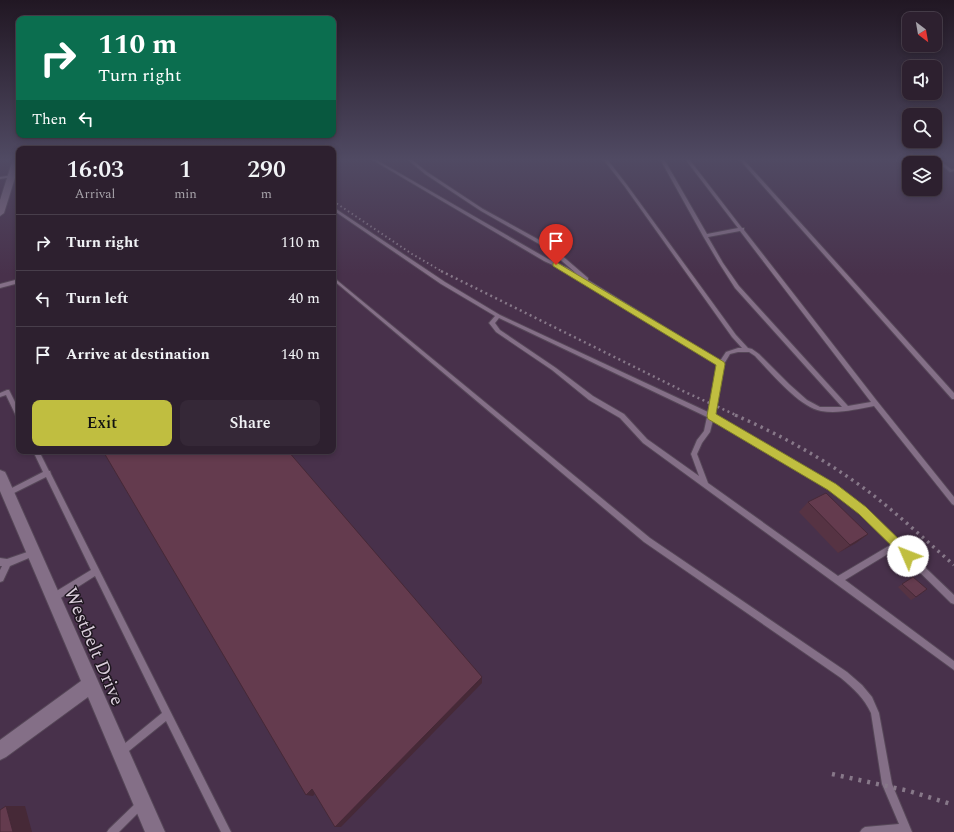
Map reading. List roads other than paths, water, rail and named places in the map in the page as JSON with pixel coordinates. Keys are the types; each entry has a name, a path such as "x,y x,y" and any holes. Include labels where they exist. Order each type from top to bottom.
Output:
{"street":[{"path":"0,213 2,198"},
{"name":"Westbelt Drive","path":"0,476 155,832"},
{"path":"0,751 90,685"}],"lane":[{"path":"440,198 597,288 721,364"},
{"path":"464,198 482,210 550,248 597,288"},
{"path":"635,198 734,336 746,349 757,355 810,405 825,409 875,403"},
{"path":"684,198 721,263 737,287 846,407"},
{"path":"718,198 875,403 954,502"},
{"path":"775,198 954,397"},
{"path":"336,210 443,283 498,316 711,416 832,487 862,511 954,600"},
{"path":"705,236 742,229"},
{"path":"336,281 647,540 844,676 859,688 869,700 875,713 887,784 907,830 865,832"},
{"path":"0,286 16,282"},
{"path":"498,316 492,323 498,331 518,344 590,398 622,416 644,441 838,580 954,666"},
{"path":"705,484 694,454 699,442 707,432 721,364 728,353 746,349"},
{"path":"0,395 7,392 16,410"},
{"path":"38,454 226,832"},
{"path":"8,494 48,473"},
{"path":"838,580 897,545"},
{"path":"0,578 4,563 33,553"},
{"path":"52,598 96,571"},
{"path":"120,752 167,714"},
{"path":"112,832 142,803"}],"railway":[{"path":"336,203 412,254 443,272"},
{"path":"443,272 683,391 738,416"},
{"path":"735,415 802,448 850,478 888,507 954,565"},
{"path":"832,774 909,791 954,805"}]}
